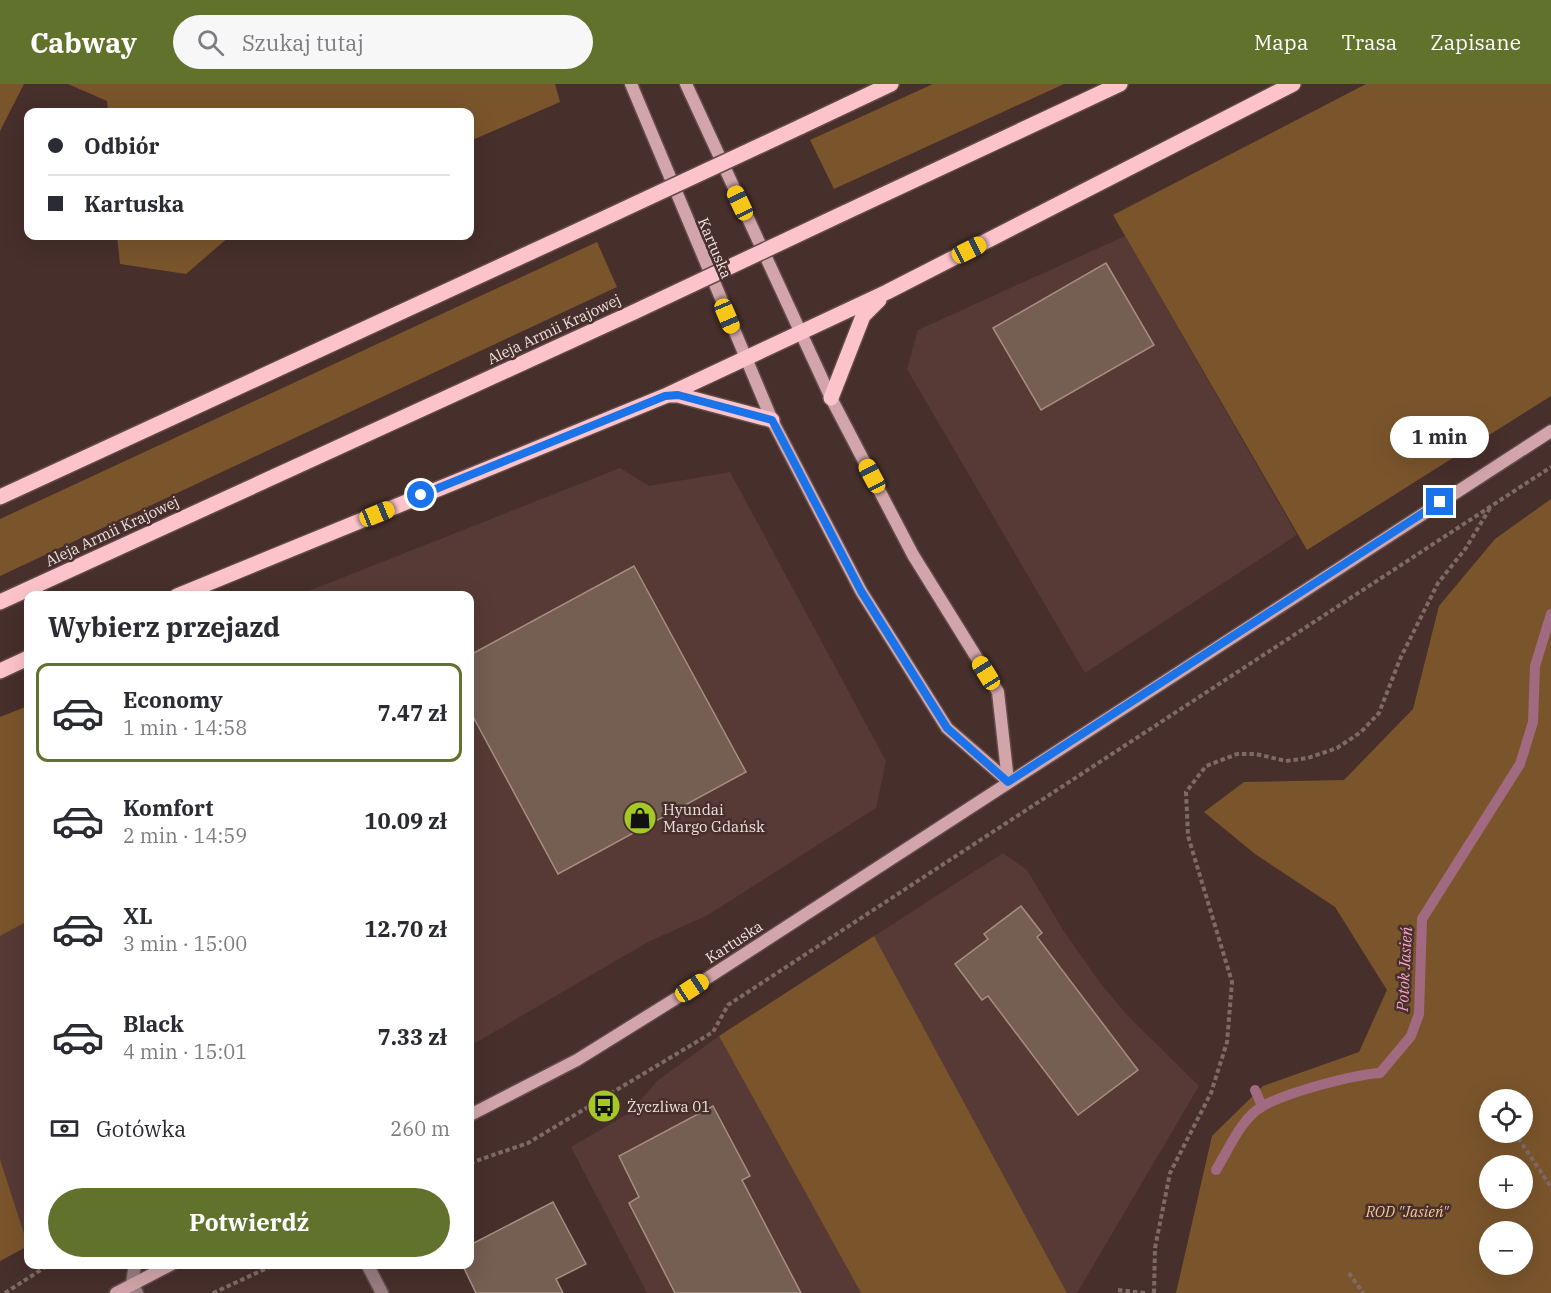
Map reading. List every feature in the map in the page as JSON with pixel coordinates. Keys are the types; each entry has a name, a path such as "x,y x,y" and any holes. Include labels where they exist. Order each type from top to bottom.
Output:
{"main road":[{"path":"0,497 891,84"},
{"name":"Aleja Armii Krajowej","path":"0,602 634,312 1120,84"},
{"path":"189,591 665,396 888,292 1293,84"},
{"path":"831,398 863,316 888,292"},
{"path":"665,396 678,395 772,420"},
{"path":"0,671 24,660"}],"street":[{"name":"Kartuska","path":"631,84 772,420 861,591 947,728 1008,782"},
{"path":"686,84 831,398 913,555 998,692 1008,782"},
{"name":"Kartuska","path":"474,1113 577,1060 636,1023 1551,431"},
{"path":"134,1289 135,1269"},
{"path":"116,1293 134,1289 164,1269"},
{"path":"370,1269 382,1293"}],"path":[{"path":"474,1162 528,1143 713,1032 728,1005 1551,467"},
{"path":"1154,1293 1155,1248 1170,1173 1211,1094 1227,1042 1232,982 1188,837 1186,792 1206,766 1237,754 1256,754 1286,761 1308,758 1337,748 1361,732 1379,713 1400,659 1438,584 1466,548 1492,506"},
{"path":"1521,1143 1551,1187"},
{"path":"4,1293 42,1269"},
{"path":"213,1293 265,1269"},
{"path":"1349,1273 1363,1293"},
{"path":"1118,1290 1145,1293"}],"shaded area":[{"path":"1125,236 1297,535 1085,673 907,369 918,330"},
{"path":"620,468 649,486 730,472 886,761 876,808 708,915 648,942 474,1044 474,591 309,591"},
{"path":"1003,853 1027,870 1063,930 1098,980 1127,1015 1199,1086 1077,1293 1067,1293 874,936"},
{"path":"24,923 24,1234 0,1159 0,936"},
{"path":"719,1036 861,1293 647,1293 571,1147 629,1113 657,1081"}],"green space":[{"path":"0,84 24,84 0,131"},
{"path":"68,84 555,84 560,102 474,139 474,108 108,108 107,101"},
{"path":"933,84 1064,84 834,189 810,140"},
{"path":"1366,84 1551,84 1551,396 1307,550 1113,215"},
{"path":"117,240 225,240 186,274 120,264"},
{"path":"597,242 617,287 0,576 0,519"},
{"name":"ROD \"Jasień\"","path":"1551,499 1551,1293 1176,1293 1212,1136 1263,1086 1359,1052 1387,990 1335,907 1255,854 1204,812 1244,782 1344,780 1413,709 1439,606 1495,539"},
{"path":"24,708 24,923 0,936 0,717"},
{"path":"874,936 1067,1293 861,1293 719,1036"},
{"path":"0,1159 24,1234 24,1248 0,1261"}],"building":[{"path":"1106,263 1154,345 1041,410 993,328"},
{"path":"634,566 746,772 558,874 474,718 474,653"},
{"path":"1021,906 1042,933 1037,937 1138,1070 1078,1115 988,996 982,1000 955,964 988,939 984,934"},
{"path":"713,1106 750,1176 742,1180 801,1293 675,1293 629,1203 639,1197 619,1156"},
{"path":"553,1202 586,1264 556,1279 563,1293 476,1293 464,1269 474,1269 474,1243"}],"waterway":[{"name":"Potok Jasień","path":"1216,1170 1242,1126 1255,1111 1274,1101 1320,1085 1380,1073 1411,1036 1419,1014 1422,919 1520,764 1533,722 1535,666 1551,614"},
{"path":"1255,1090 1262,1106"}],"place":[{"name":"Hyundai Margo Gdańsk","path":"640,818"},
{"name":"Życzliwa 01","path":"604,1106"}],"route":[{"path":"421,495 665,396 678,395 772,420 861,591 947,728 1008,782 1440,502"}]}
